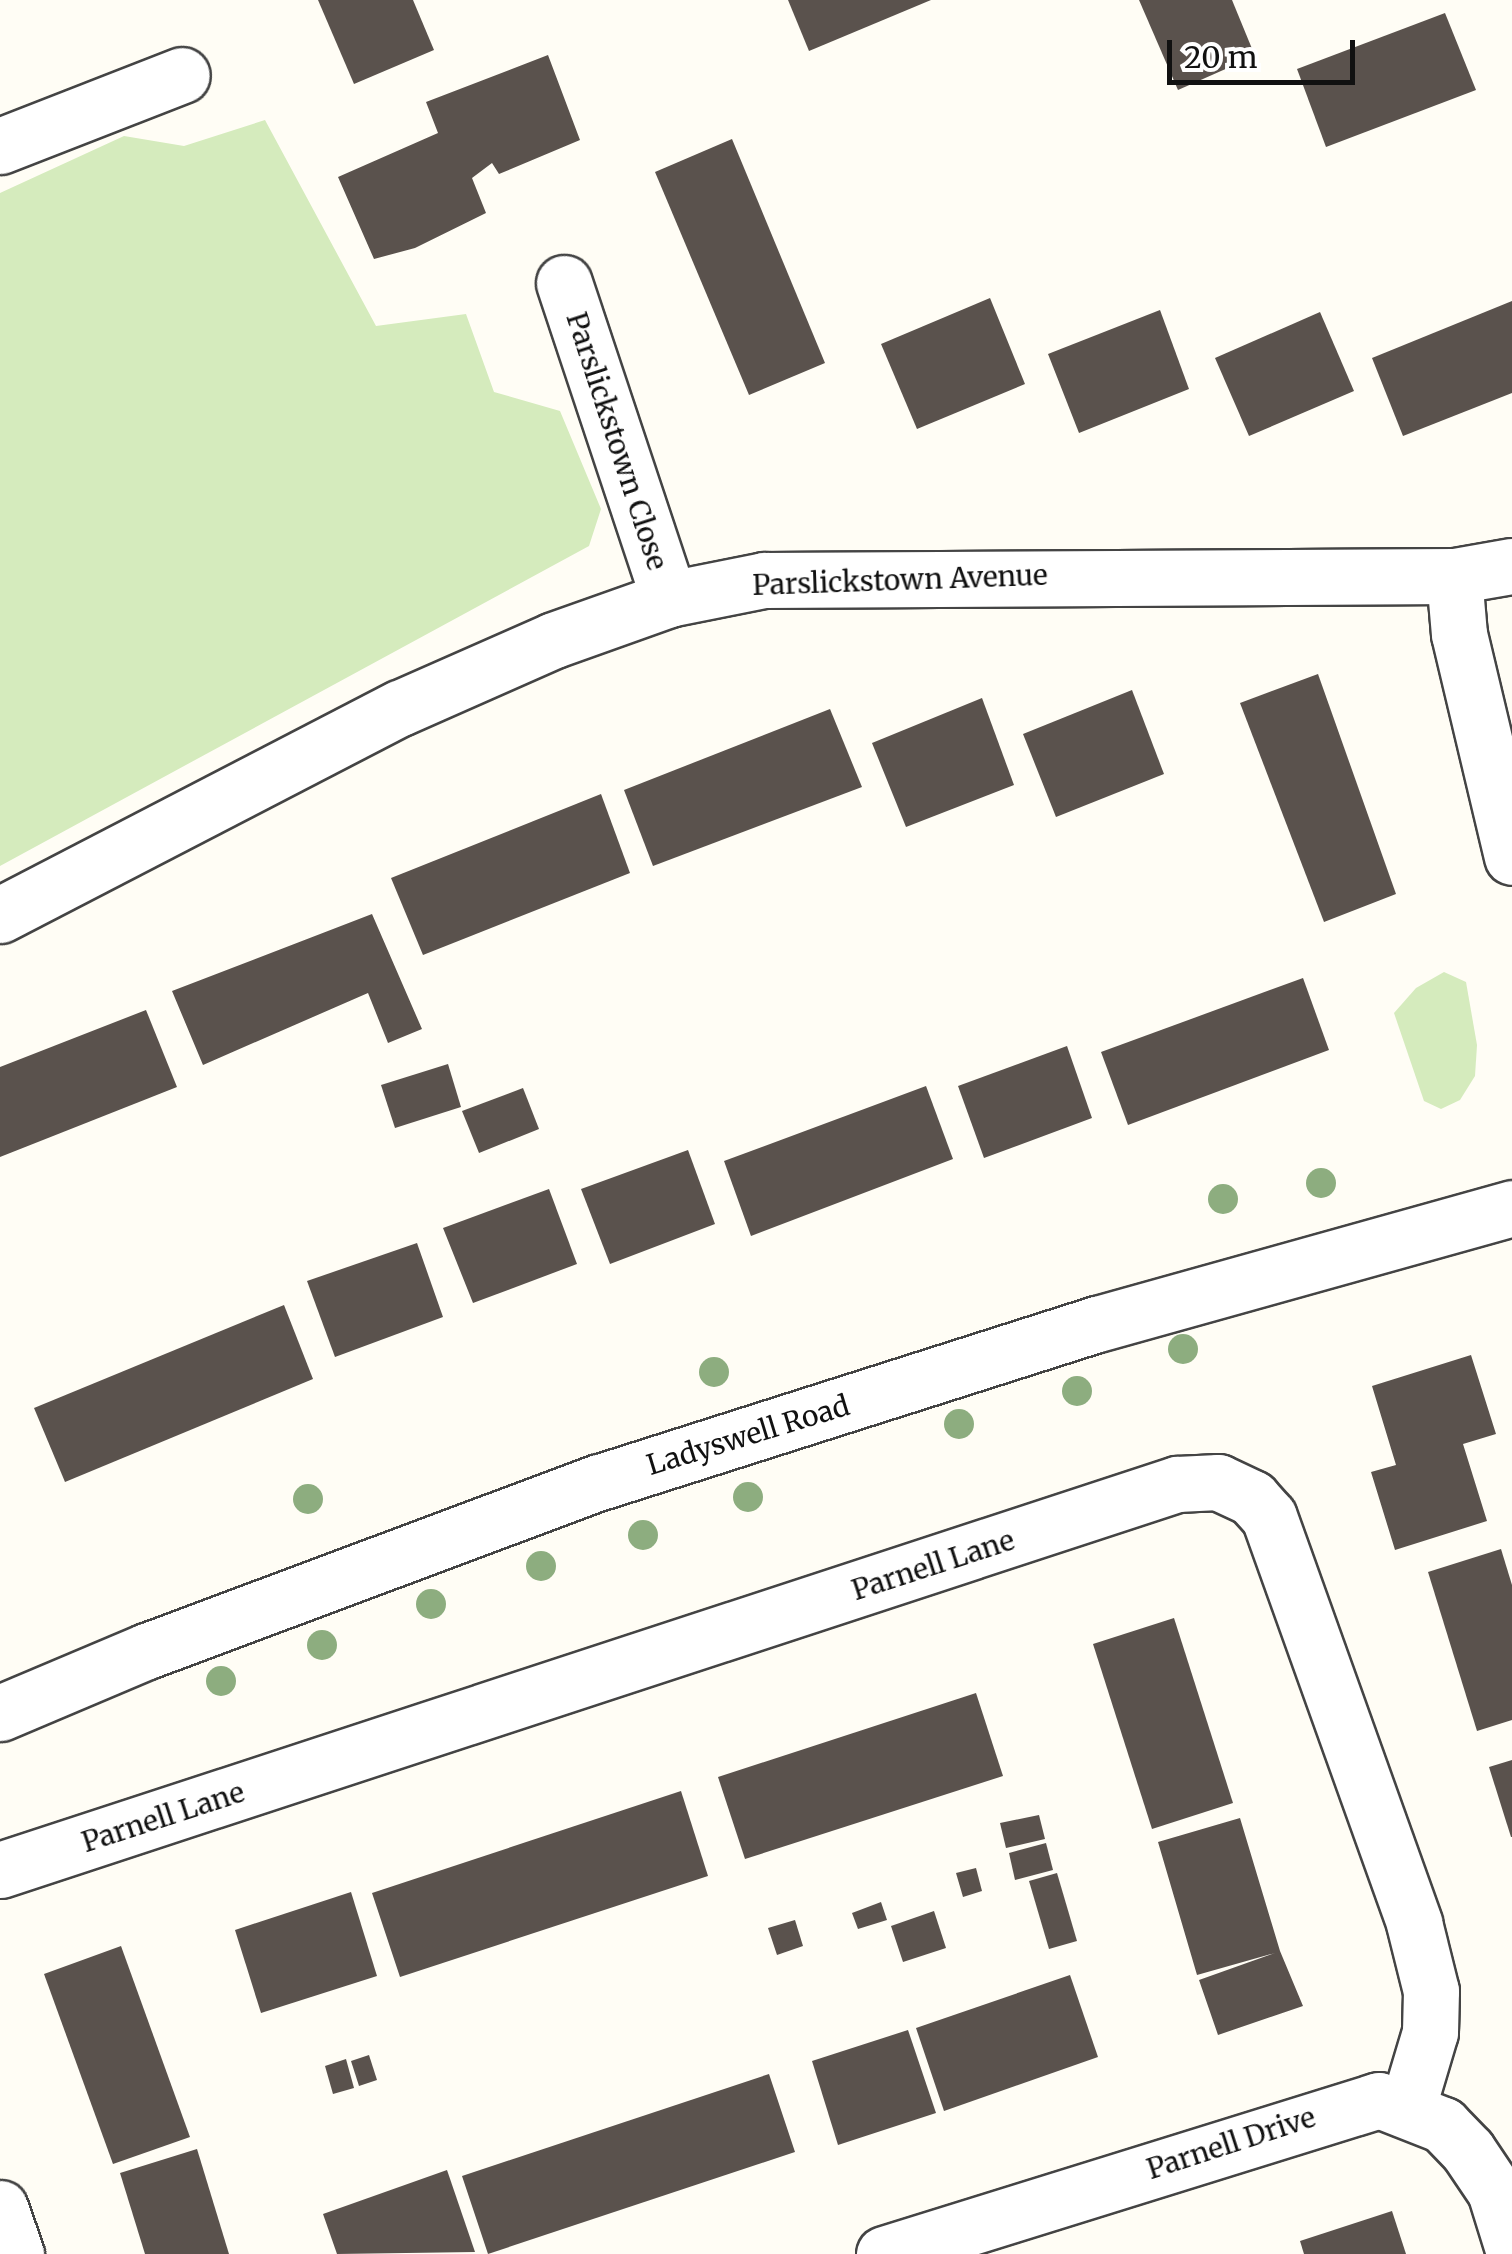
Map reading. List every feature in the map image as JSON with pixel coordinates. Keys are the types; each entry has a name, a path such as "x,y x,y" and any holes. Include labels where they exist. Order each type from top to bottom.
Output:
{"street":[{"path":"0,146 182,75"},
{"name":"Parslickstown Close","path":"564,283 669,599"},
{"name":"Parslickstown Avenue","path":"0,915 400,708 554,640 669,599 764,580 1454,576 1512,566"},
{"path":"1454,576 1460,634 1512,857"},
{"name":"Ladyswell Road","path":"0,1713 147,1651 600,1482 1098,1324 1512,1208"},
{"name":"Parnell Lane","path":"0,1870 1177,1484 1218,1482 1252,1498 1269,1517 1414,1924 1431,1991 1430,2032 1408,2106"},
{"name":"Parnell Drive","path":"884,2254 1339,2108 1378,2100 1408,2106 1443,2124 1468,2151 1495,2191 1512,2246"},
{"path":"0,2208 16,2254"}],"green space":[{"path":"265,120 376,326 466,314 494,392 560,411 601,509 589,546 0,866 0,193 124,136 184,146"},
{"path":"1444,972 1466,982 1477,1045 1475,1076 1460,1100 1441,1109 1424,1101 1394,1013 1416,988"}],"building":[{"path":"318,0 413,0 434,50 354,84"},
{"path":"788,0 931,0 809,51"},
{"path":"1139,0 1232,0 1255,56 1178,90"},
{"path":"1445,13 1476,90 1326,147 1297,69"},
{"path":"548,55 580,140 499,174 492,163 472,178 486,213 415,248 374,259 338,177 438,133 426,102"},
{"path":"732,139 825,363 749,395 655,172"},
{"path":"990,298 1025,384 917,429 881,344"},
{"path":"1512,301 1512,393 1403,436 1372,358"},
{"path":"1160,310 1189,389 1079,433 1048,354"},
{"path":"1320,312 1354,391 1249,436 1215,358"},
{"path":"1318,674 1396,894 1324,922 1240,703"},
{"path":"1132,690 1164,774 1056,817 1023,734"},
{"path":"982,698 1014,785 906,827 872,743"},
{"path":"830,709 862,787 653,866 624,790"},
{"path":"601,794 630,873 423,955 391,878"},
{"path":"372,914 422,1029 388,1043 368,993 203,1065 172,991"},
{"path":"1303,978 1329,1050 1128,1125 1101,1052"},
{"path":"146,1010 177,1087 0,1157 0,1067"},
{"path":"1067,1046 1092,1118 984,1158 958,1086"},
{"path":"448,1064 461,1107 395,1128 381,1085"},
{"path":"926,1086 953,1159 751,1236 724,1161"},
{"path":"523,1088 539,1129 479,1153 462,1111"},
{"path":"688,1150 715,1224 610,1264 581,1189"},
{"path":"549,1189 577,1264 473,1303 443,1228"},
{"path":"417,1243 443,1317 335,1357 307,1281"},
{"path":"284,1305 313,1379 65,1482 34,1408"},
{"path":"1471,1355 1496,1434 1463,1444 1487,1521 1395,1550 1371,1472 1396,1465 1372,1386"},
{"path":"1501,1549 1512,1585 1512,1720 1477,1731 1428,1572"},
{"path":"1174,1618 1233,1803 1152,1829 1093,1644"},
{"path":"976,1693 1003,1776 745,1859 718,1777"},
{"path":"1512,1760 1512,1837 1511,1837 1489,1767"},
{"path":"681,1791 708,1876 400,1977 372,1893"},
{"path":"1039,1815 1045,1839 1006,1848 1000,1823"},
{"path":"1240,1818 1280,1951 1303,2006 1218,2035 1199,1980 1275,1953 1197,1975 1158,1842"},
{"path":"1046,1843 1053,1870 1015,1880 1009,1853"},
{"path":"976,1868 982,1891 963,1897 956,1873"},
{"path":"1057,1873 1077,1941 1049,1949 1029,1881"},
{"path":"351,1892 377,1976 261,2013 235,1930"},
{"path":"881,1902 887,1920 858,1929 852,1913"},
{"path":"934,1911 946,1948 903,1962 891,1926"},
{"path":"795,1920 803,1946 777,1955 768,1928"},
{"path":"121,1946 190,2137 113,2164 44,1974"},
{"path":"1070,1975 1098,2057 944,2111 916,2028"},
{"path":"908,2030 936,2113 838,2145 812,2061"},
{"path":"369,2055 377,2080 359,2086 351,2061"},
{"path":"346,2059 354,2088 333,2094 325,2066"},
{"path":"769,2074 795,2152 488,2254 462,2176"},
{"path":"197,2149 229,2254 145,2254 120,2173"},
{"path":"447,2170 475,2252 337,2254 323,2214"},
{"path":"1392,2211 1406,2254 1304,2254 1300,2241"}]}
